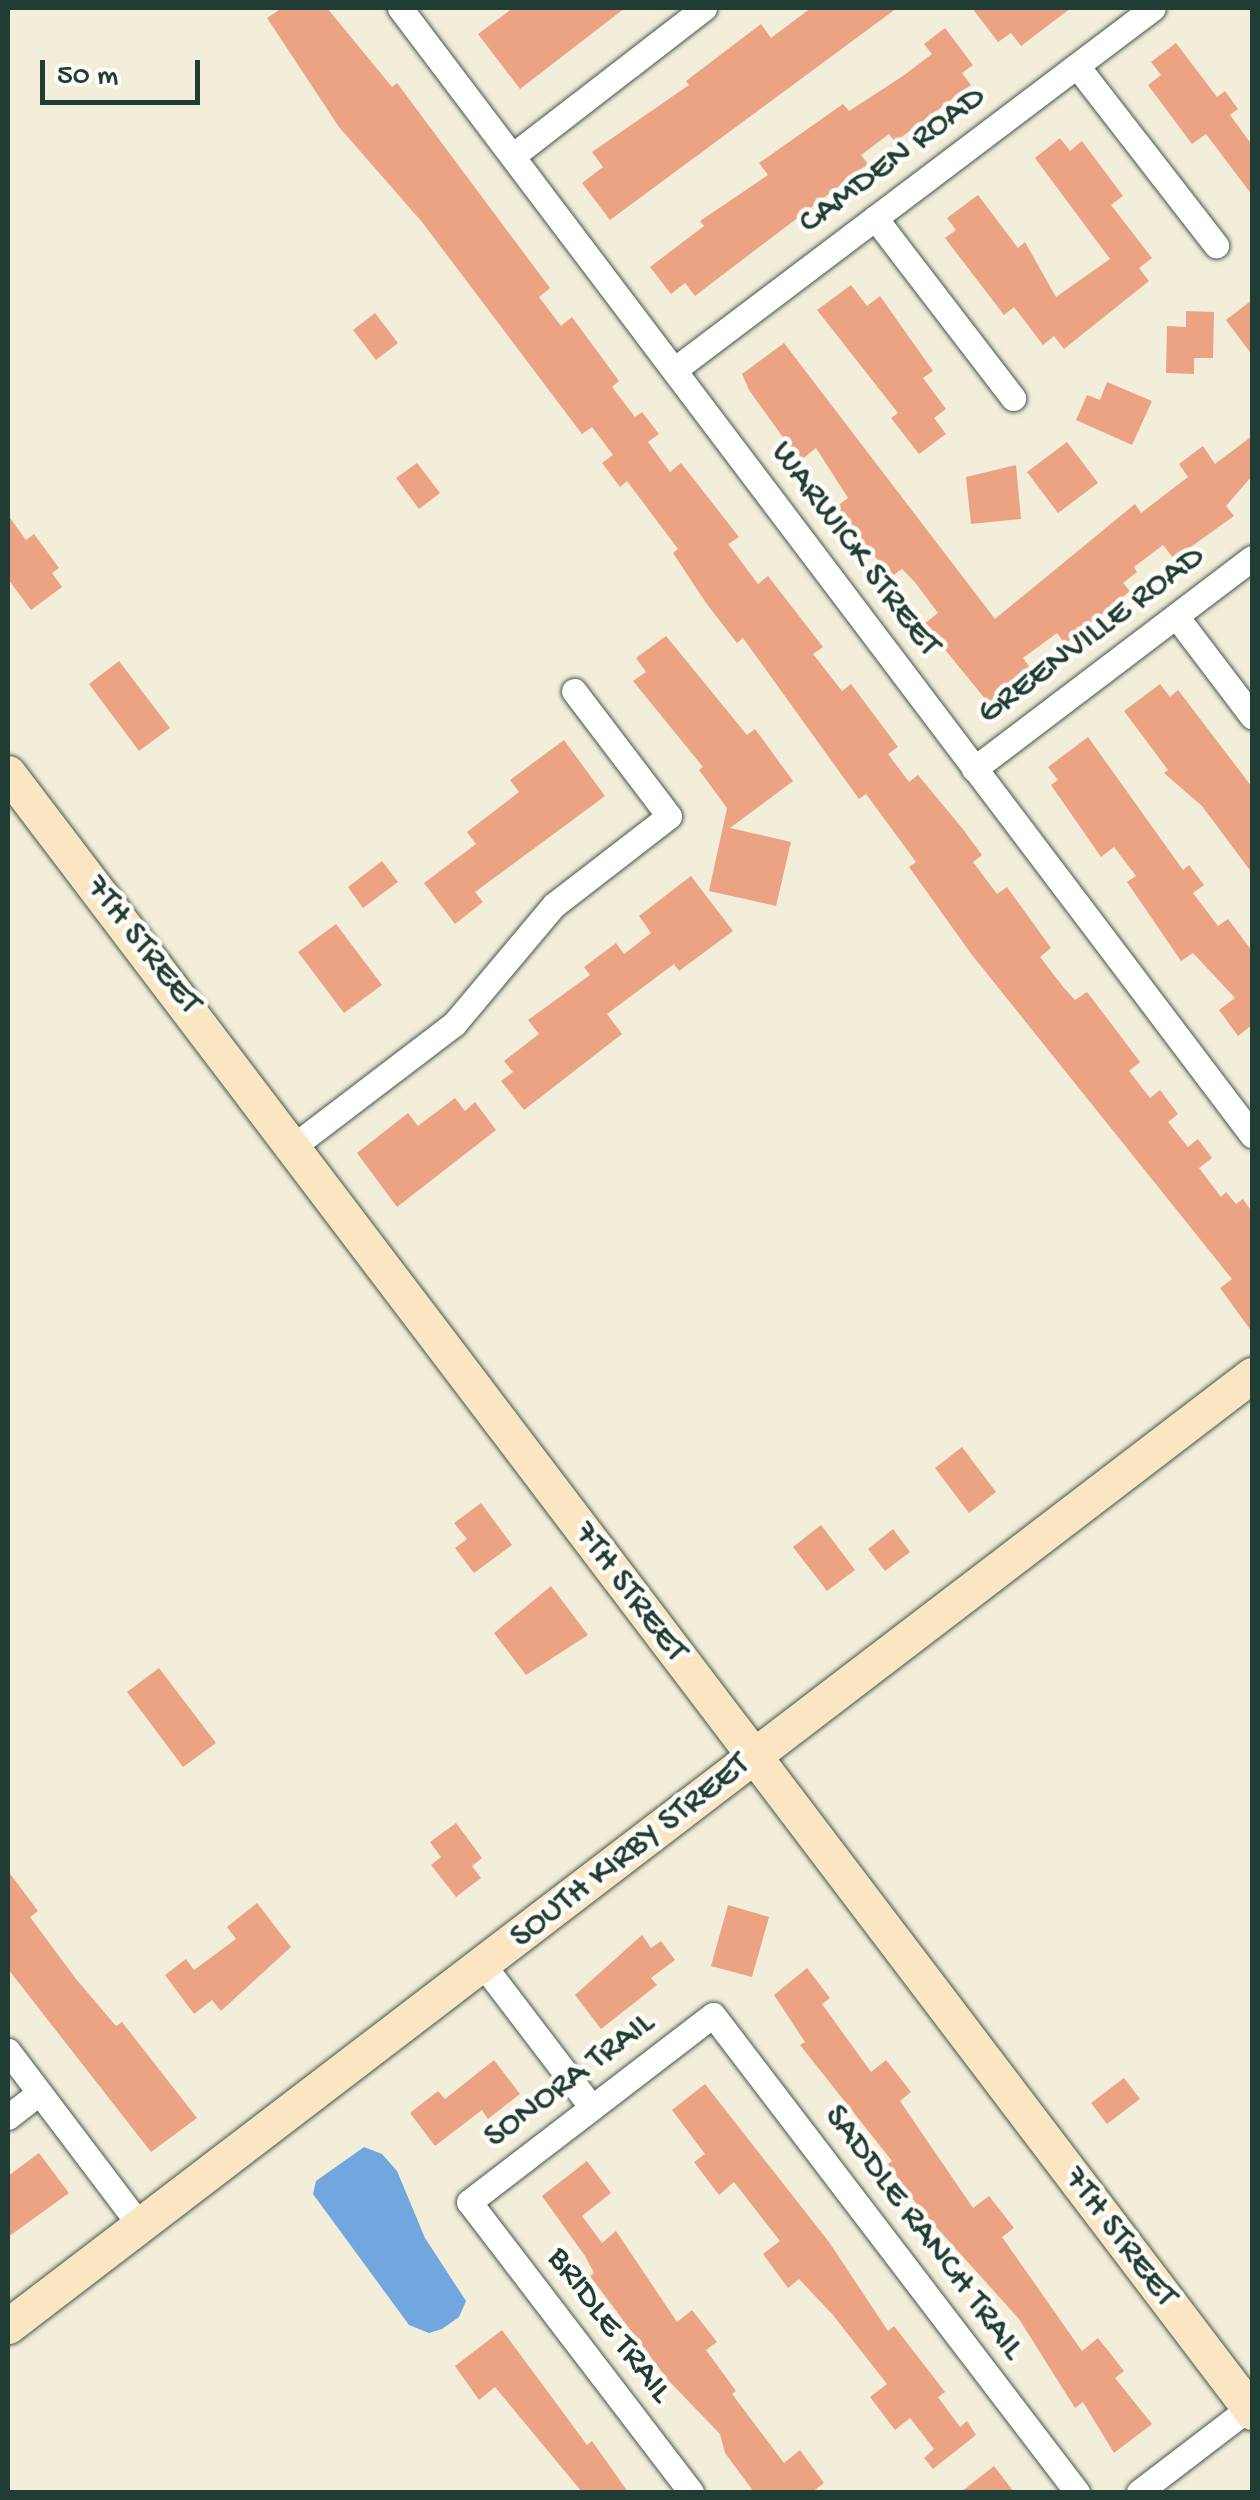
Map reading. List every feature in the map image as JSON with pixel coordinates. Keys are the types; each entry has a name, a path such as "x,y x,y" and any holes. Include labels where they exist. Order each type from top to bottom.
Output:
{"street":[{"name":"WARWICK STREET","path":"400,8 515,154 1252,1135"},
{"path":"515,154 704,8"},
{"name":"CAMDEN ROAD","path":"674,370 1153,8"},
{"path":"1077,66 1216,245"},
{"path":"875,218 1013,398"},
{"name":"GREENVILLE ROAD","path":"974,769 1252,558"},
{"path":"1176,616 1252,716"},
{"path":"295,1145 454,1024 554,906 669,816 574,691"},
{"name":"7TH STREET","path":"8,773 295,1145 752,1758 1251,2410"},
{"name":"SOUTH KIRBY STREET","path":"8,2326 484,1966 1252,1375"},
{"path":"484,1966 592,2108"},
{"name":"SONORA TRAIL","path":"469,2202 713,2016"},
{"name":"SADDLE RANCH TRAIL","path":"713,2016 1077,2492"},
{"path":"8,2051 139,2224"},
{"path":"8,2117 39,2093"},
{"name":"BRIDLE TRAIL","path":"469,2202 692,2492"},
{"path":"1139,2492 1251,2410"}],"water":[{"path":"364,2147 382,2154 397,2171 425,2238 466,2301 459,2317 442,2329 429,2333 409,2325 313,2194 316,2181"}],"building":[{"path":"282,8 327,8 392,87 397,83 550,288 539,297 561,326 572,317 619,381 612,387 635,417 642,412 659,434 648,442 670,472 681,463 739,537 728,544 758,584 768,576 823,647 813,654 842,691 851,684 898,747 888,754 909,782 918,775 962,828 982,855 973,862 997,894 1007,887 1051,948 1040,957 1064,988 1075,1000 1087,992 1119,1034 1140,1062 1129,1071 1150,1098 1160,1090 1178,1114 1168,1122 1188,1147 1198,1139 1212,1158 1199,1168 1221,1197 1226,1192 1236,1204 1243,1199 1252,1212 1252,1332 1220,1288 1232,1279 972,955 909,867 916,862 866,794 859,799 743,638 737,643 706,603 673,553 678,549 627,481 620,487 602,463 613,455 592,427 582,434 422,222 339,127 267,18"},
{"path":"513,8 625,8 520,89 478,34"},
{"path":"811,8 897,8 610,220 582,183 603,167 592,152 689,85 686,81 761,24 771,38"},
{"path":"972,8 1071,8 1021,46 1011,33 998,42"},
{"path":"945,28 973,65 962,73 971,85 895,142 889,134 861,155 868,164 695,296 685,283 671,294 650,267 704,226 700,221 768,175 759,163 843,104 849,111 903,76 932,54 924,44"},
{"path":"1176,43 1217,97 1225,91 1238,109 1230,115 1252,145 1252,195 1206,134 1192,144 1148,85 1161,75 1151,62"},
{"path":"1060,138 1070,151 1082,141 1123,196 1111,205 1152,258 1139,268 1149,281 1064,349 1054,336 1043,345 1014,307 1004,315 945,238 956,230 947,218 978,195 1018,248 1025,242 1056,297 1110,259 1035,158"},
{"path":"851,285 867,306 880,296 933,371 923,378 946,409 934,418 946,434 919,454 891,418 898,413 817,310"},
{"path":"1252,300 1252,355 1226,320"},
{"path":"1186,311 1214,312 1213,358 1194,358 1194,374 1166,373 1167,326 1186,327"},
{"path":"375,313 398,343 376,360 353,330"},
{"path":"784,343 995,619 1135,504 1141,513 1188,477 1179,464 1203,446 1215,464 1252,436 1252,476 1226,506 1234,516 1174,559 1163,545 1134,567 1137,572 1123,583 1130,591 1065,644 1057,633 1023,658 1034,673 991,706 924,624 938,613 914,581 902,569 891,577 836,507 848,498 816,448 800,461 749,390 742,374"},
{"path":"1107,382 1152,401 1132,445 1076,420 1087,395 1100,400"},
{"path":"1067,442 1098,483 1058,513 1027,472"},
{"path":"417,463 440,493 419,509 396,478"},
{"path":"1016,465 1021,519 971,524 966,477"},
{"path":"8,515 26,540 34,534 59,568 52,573 62,587 31,610 8,579"},
{"path":"666,636 747,735 755,729 793,781 730,828 791,842 776,906 709,891 727,808 699,770 703,767 633,681 646,672 636,658"},
{"path":"119,661 170,728 139,751 89,684"},
{"path":"1160,684 1170,697 1178,690 1252,787 1252,873 1202,806 1164,773 1168,770 1124,711"},
{"path":"1088,737 1183,870 1189,865 1204,885 1193,893 1218,926 1228,919 1252,951 1252,1025 1238,1036 1219,1010 1235,998 1193,953 1181,961 1127,882 1136,876 1114,847 1101,857 1051,785 1058,780 1048,767"},
{"path":"564,740 605,796 475,892 483,902 455,924 424,883 476,844 467,832 519,792 510,780"},
{"path":"382,861 398,882 363,908 348,887"},
{"path":"691,876 733,931 679,971 674,964 607,1014 622,1034 524,1110 501,1081 513,1072 504,1061 539,1034 528,1020 590,975 584,967 616,943 624,954 651,933 639,916"},
{"path":"336,924 382,985 344,1013 298,952"},
{"path":"455,1098 465,1111 475,1102 496,1130 397,1207 357,1153 408,1113 418,1126"},
{"path":"962,1447 996,1492 969,1513 935,1468"},
{"path":"481,1503 512,1545 474,1573 455,1548 467,1539 454,1523"},
{"path":"821,1525 855,1570 827,1591 793,1547"},
{"path":"893,1529 910,1552 885,1571 868,1549"},
{"path":"551,1586 588,1635 526,1675 494,1633"},
{"path":"159,1668 216,1743 183,1767 127,1692"},
{"path":"456,1823 482,1858 472,1866 481,1878 456,1897 431,1865 441,1857 430,1842"},
{"path":"8,1871 38,1911 30,1917 76,1979 116,2026 122,2022 197,2118 151,2152 8,1969"},
{"path":"257,1903 291,1947 221,2011 212,2000 194,2014 165,1975 186,1959 194,1970 236,1939 227,1927"},
{"path":"728,1905 769,1917 752,1977 711,1966"},
{"path":"642,1935 651,1948 661,1941 675,1960 651,1978 657,1985 601,2029 575,1995"},
{"path":"807,1968 830,1998 822,2004 871,2072 886,2060 911,2092 900,2101 973,2208 989,2196 1014,2228 1002,2237 1082,2351 1098,2338 1124,2371 1115,2378 1152,2424 1114,2453 1083,2402 1075,2408 1019,2319 920,2209 888,2164 892,2161 800,2045 805,2042 774,1995"},
{"path":"494,2060 520,2094 488,2119 482,2110 435,2146 410,2113 438,2091 445,2099"},
{"path":"1124,2078 1140,2099 1107,2124 1091,2103"},
{"path":"705,2084 829,2242 888,2331 894,2326 945,2392 938,2397 960,2427 967,2421 976,2435 933,2469 924,2458 934,2449 910,2418 895,2430 870,2397 887,2384 833,2315 799,2279 788,2288 763,2254 780,2241 734,2182 719,2195 694,2162 705,2154 672,2110"},
{"path":"39,2153 69,2193 8,2237 8,2176"},
{"path":"587,2161 611,2193 582,2216 602,2243 616,2231 677,2322 692,2310 717,2342 706,2350 736,2391 732,2394 784,2463 800,2450 824,2483 812,2492 754,2492 725,2453 720,2434 668,2380 590,2276 594,2273 585,2256 542,2196"},
{"path":"502,2330 587,2445 592,2441 628,2492 582,2492 495,2387 479,2400 455,2366"},
{"path":"994,2466 1014,2492 961,2492"}]}
